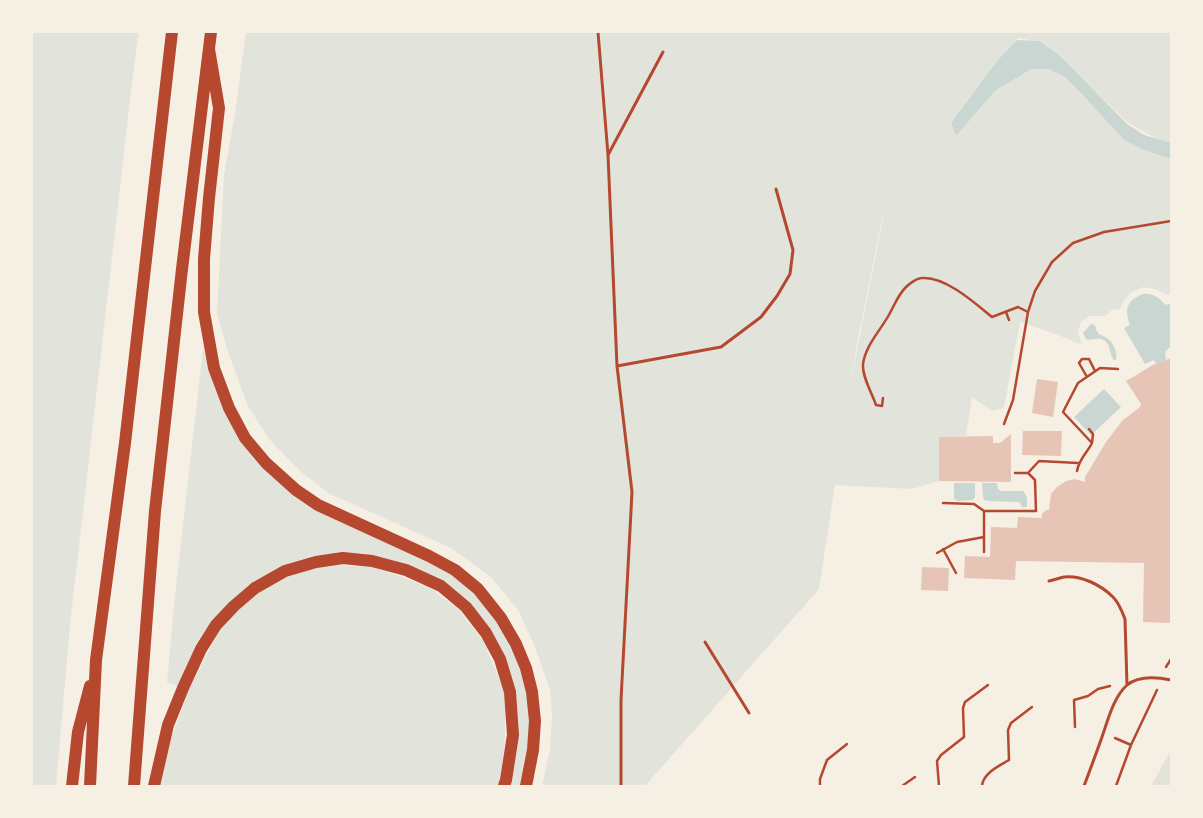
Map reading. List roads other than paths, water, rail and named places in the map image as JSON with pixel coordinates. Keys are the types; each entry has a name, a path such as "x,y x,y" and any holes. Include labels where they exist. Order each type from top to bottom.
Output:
{"highway":[{"path":"90,786 96,660 125,443 172,32"},
{"path":"134,786 155,511 183,261 211,32"},
{"path":"209,49 219,108 204,259 204,312 214,368 229,408 245,438 266,463 296,490 318,505 429,556 455,570 478,589 501,618 516,644 532,692 535,721 533,750 526,786"},
{"path":"154,786 168,726 183,688 201,650 216,625 234,606 255,588 284,571 316,562 343,558 372,561 406,570 440,586 466,608 486,633 500,660 510,692 513,735 504,786"},
{"path":"72,786 78,732 96,660"}],"lane":[{"path":"598,32 608,155 617,366 632,492 621,700 621,786"},
{"path":"608,155 663,52"},
{"path":"617,366 721,348 761,317 777,296 790,274 793,250 776,189"},
{"path":"1049,581 1064,577 1080,578 1096,584 1113,597 1121,609 1125,619 1127,685"},
{"path":"705,642 749,713"},
{"path":"1084,786 1110,715 1118,697 1127,685 1137,680 1149,678 1171,680"}]}
